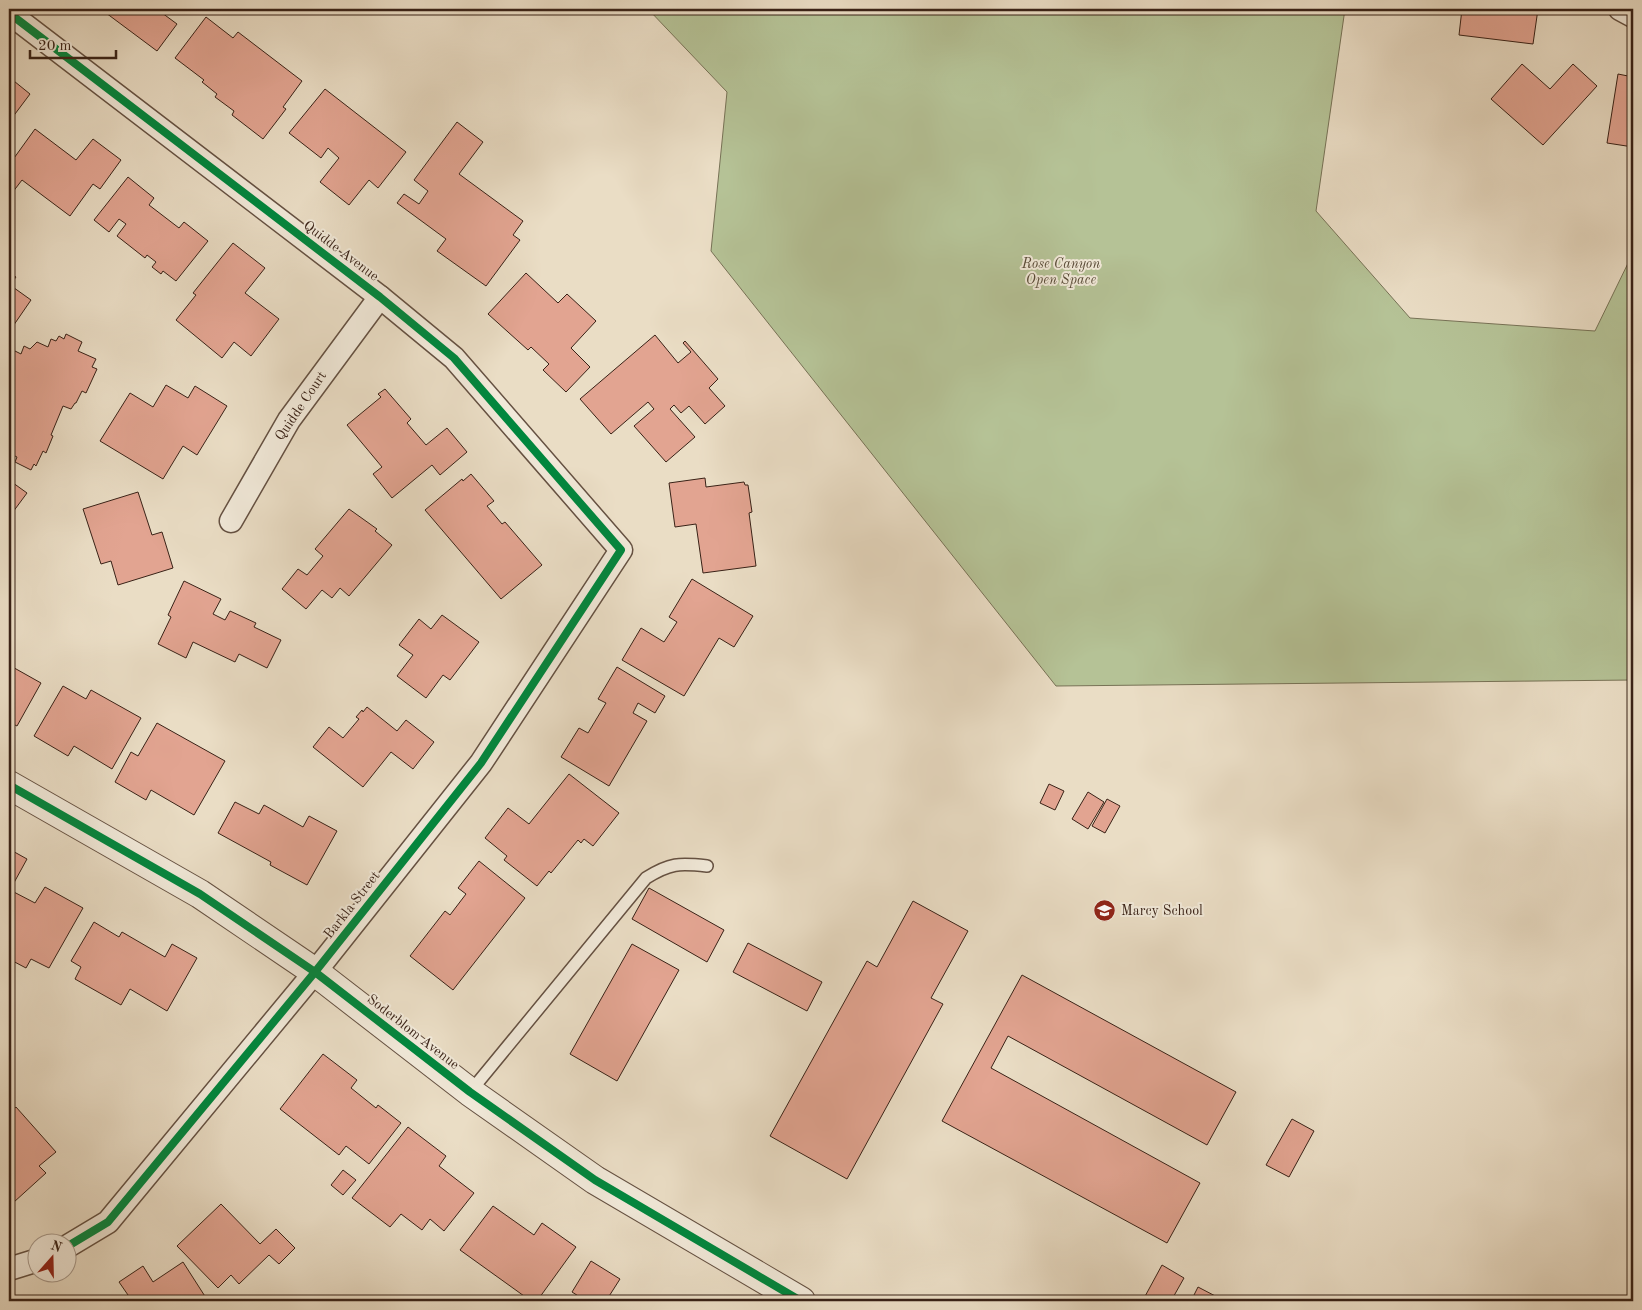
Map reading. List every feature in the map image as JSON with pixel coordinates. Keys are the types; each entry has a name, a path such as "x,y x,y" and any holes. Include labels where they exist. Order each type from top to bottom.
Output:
{"street":[{"path":"1620,9 1633,16"},
{"name":"Quidde Avenue","path":"9,13 380,297 454,358 621,550"},
{"name":"Quidde Court","path":"232,521 289,420 380,297"},
{"name":"Barkla Street","path":"78,1240 108,1222 315,972 481,763 621,550"},
{"name":"Soderblom Avenue","path":"9,785 200,894 315,972 470,1092 595,1180 801,1301"},
{"path":"9,1269 28,1263"}],"lane":[{"path":"470,1092 646,878 664,867 686,864 707,866"}],"green space":[{"name":"Rose Canyon Open Space","path":"648,9 1345,9 1316,211 1410,318 1595,331 1633,253 1633,680 1056,686 711,251 727,92"}],"building":[{"path":"103,9 159,9 177,24 157,51"},
{"path":"1462,9 1538,9 1533,44 1459,35"},
{"path":"206,17 233,38 238,32 302,81 283,107 286,109 263,139 232,115 234,111 215,97 217,94 202,82 204,80 175,58"},
{"path":"1522,64 1550,89 1573,64 1597,86 1543,145 1491,99"},
{"path":"1618,74 1633,77 1633,147 1607,143"},
{"path":"9,77 30,94 9,122"},
{"path":"325,89 406,152 378,188 369,180 349,205 320,182 339,158 328,148 321,158 289,133"},
{"path":"457,122 483,142 459,174 523,221 513,235 520,240 486,286 437,251 446,239 397,203 404,194 419,204 428,191 414,180"},
{"path":"35,129 76,160 93,139 121,160 100,189 93,184 70,216 22,180 9,197 9,165"},
{"path":"128,177 154,198 149,205 179,228 184,222 208,241 176,281 163,271 161,274 152,267 156,262 147,255 145,258 117,236 126,224 119,219 109,232 94,220"},
{"path":"233,243 265,268 245,293 279,319 251,356 234,342 222,358 176,320 196,295 193,293"},
{"path":"9,272 16,277 10,285 31,300 9,332"},
{"path":"526,273 558,303 567,294 596,321 571,348 590,367 566,392 543,370 549,364 531,347 528,350 488,314"},
{"path":"66,334 82,342 78,351 96,359 92,367 97,369 86,393 82,391 71,409 63,406 46,453 43,451 36,466 34,464 31,470 15,462 17,457 9,453 9,396 10,391 14,389 9,387 9,354 13,355 15,351 21,354 24,346 30,349 37,342 48,347 51,339 56,341 59,336 64,339"},
{"path":"655,335 678,363 691,352 683,343 685,341 718,379 709,388 725,406 705,424 689,406 681,413 674,405 670,409 695,437 666,462 634,426 654,409 648,402 611,434 580,399"},
{"path":"166,385 188,398 195,386 227,406 197,455 183,446 163,479 100,441 130,393 153,407"},
{"path":"385,389 411,419 407,423 426,445 447,428 467,452 440,475 432,465 392,498 373,474 382,467 347,425 381,397 378,394"},
{"path":"471,474 494,501 487,506 502,524 505,522 542,565 501,599 425,510 462,479 463,481"},
{"path":"705,478 706,487 744,482 745,485 748,485 752,512 749,513 756,566 703,573 696,524 675,527 669,483"},
{"path":"9,480 27,493 10,516 9,515"},
{"path":"138,492 152,535 162,532 173,568 118,585 111,561 101,564 83,509"},
{"path":"349,509 377,529 375,531 392,545 349,596 340,588 332,598 322,590 306,609 282,589 298,569 307,575 323,556 315,549"},
{"path":"692,579 753,616 734,647 719,638 684,696 622,660 641,628 664,642 677,622 669,617"},
{"path":"184,581 221,599 213,614 225,620 230,611 256,623 254,627 281,640 267,668 239,654 235,662 193,642 186,658 158,644 171,617 168,615"},
{"path":"442,615 479,642 450,680 443,675 426,698 397,676 413,655 399,645 419,619 431,629"},
{"path":"9,665 41,683 17,726 9,722"},
{"path":"617,667 665,696 655,713 638,703 633,713 647,721 609,786 561,757 579,728 588,733 606,703 598,699"},
{"path":"63,686 86,699 91,690 141,718 112,769 74,746 68,756 34,736"},
{"path":"367,707 397,731 406,720 434,742 413,769 391,752 363,787 313,747 329,727 343,738 359,719 356,717"},
{"path":"157,723 225,761 194,815 151,790 146,800 115,782 131,752 138,756"},
{"path":"569,774 619,813 593,846 584,839 581,843 578,840 551,873 549,871 537,886 504,860 507,856 485,838 508,808 529,824"},
{"path":"1049,784 1064,791 1055,810 1040,803"},
{"path":"1088,792 1104,802 1088,829 1072,819"},
{"path":"1107,799 1120,806 1105,833 1092,826"},
{"path":"235,802 259,814 264,805 303,827 309,816 337,831 307,885 270,865 271,862 218,833"},
{"path":"9,849 27,859 10,890 35,903 45,887 83,908 49,968 31,959 26,968 9,959"},
{"path":"479,861 525,898 453,990 410,956 445,911 450,915 466,894 458,888"},
{"path":"649,888 724,930 707,962 632,919"},
{"path":"913,901 968,931 931,998 943,1004 847,1179 770,1136 867,961 877,967"},
{"path":"94,922 119,937 122,932 165,957 172,944 197,958 167,1011 130,989 121,1005 75,979 81,967 71,961"},
{"path":"748,943 822,982 807,1011 733,972"},
{"path":"632,944 679,970 617,1081 570,1054"},
{"path":"1022,975 1236,1092 1207,1145 1008,1036 991,1068 1200,1183 1167,1243 942,1121"},
{"path":"323,1054 357,1080 351,1088 376,1108 378,1105 401,1123 369,1164 346,1146 339,1155 280,1109"},
{"path":"16,1107 56,1152 39,1166 46,1173 14,1202 9,1196 9,1113"},
{"path":"1292,1119 1314,1131 1289,1177 1266,1165"},
{"path":"408,1127 446,1156 439,1166 474,1193 444,1231 430,1219 422,1230 401,1214 390,1227 352,1198"},
{"path":"343,1170 356,1180 343,1195 331,1185"},
{"path":"221,1204 260,1244 276,1229 295,1248 279,1264 269,1255 239,1284 231,1275 218,1288 177,1246"},
{"path":"493,1206 534,1235 542,1223 576,1247 537,1301 531,1301 460,1250"},
{"path":"591,1261 620,1279 606,1301 581,1301 583,1299 572,1292"},
{"path":"183,1262 208,1301 127,1301 124,1297 128,1295 119,1282 143,1266 153,1282"},
{"path":"1162,1265 1184,1278 1171,1301 1143,1300"},
{"path":"1198,1287 1221,1299 1220,1301 1191,1301"}],"cycle path":[{"path":"9,13 380,297 454,358 621,550 481,763 315,972 108,1222 78,1240"},
{"path":"9,785 200,894 315,972 470,1092 595,1180 801,1301"}],"place":[{"name":"Marcy School","path":"1105,911"}]}
